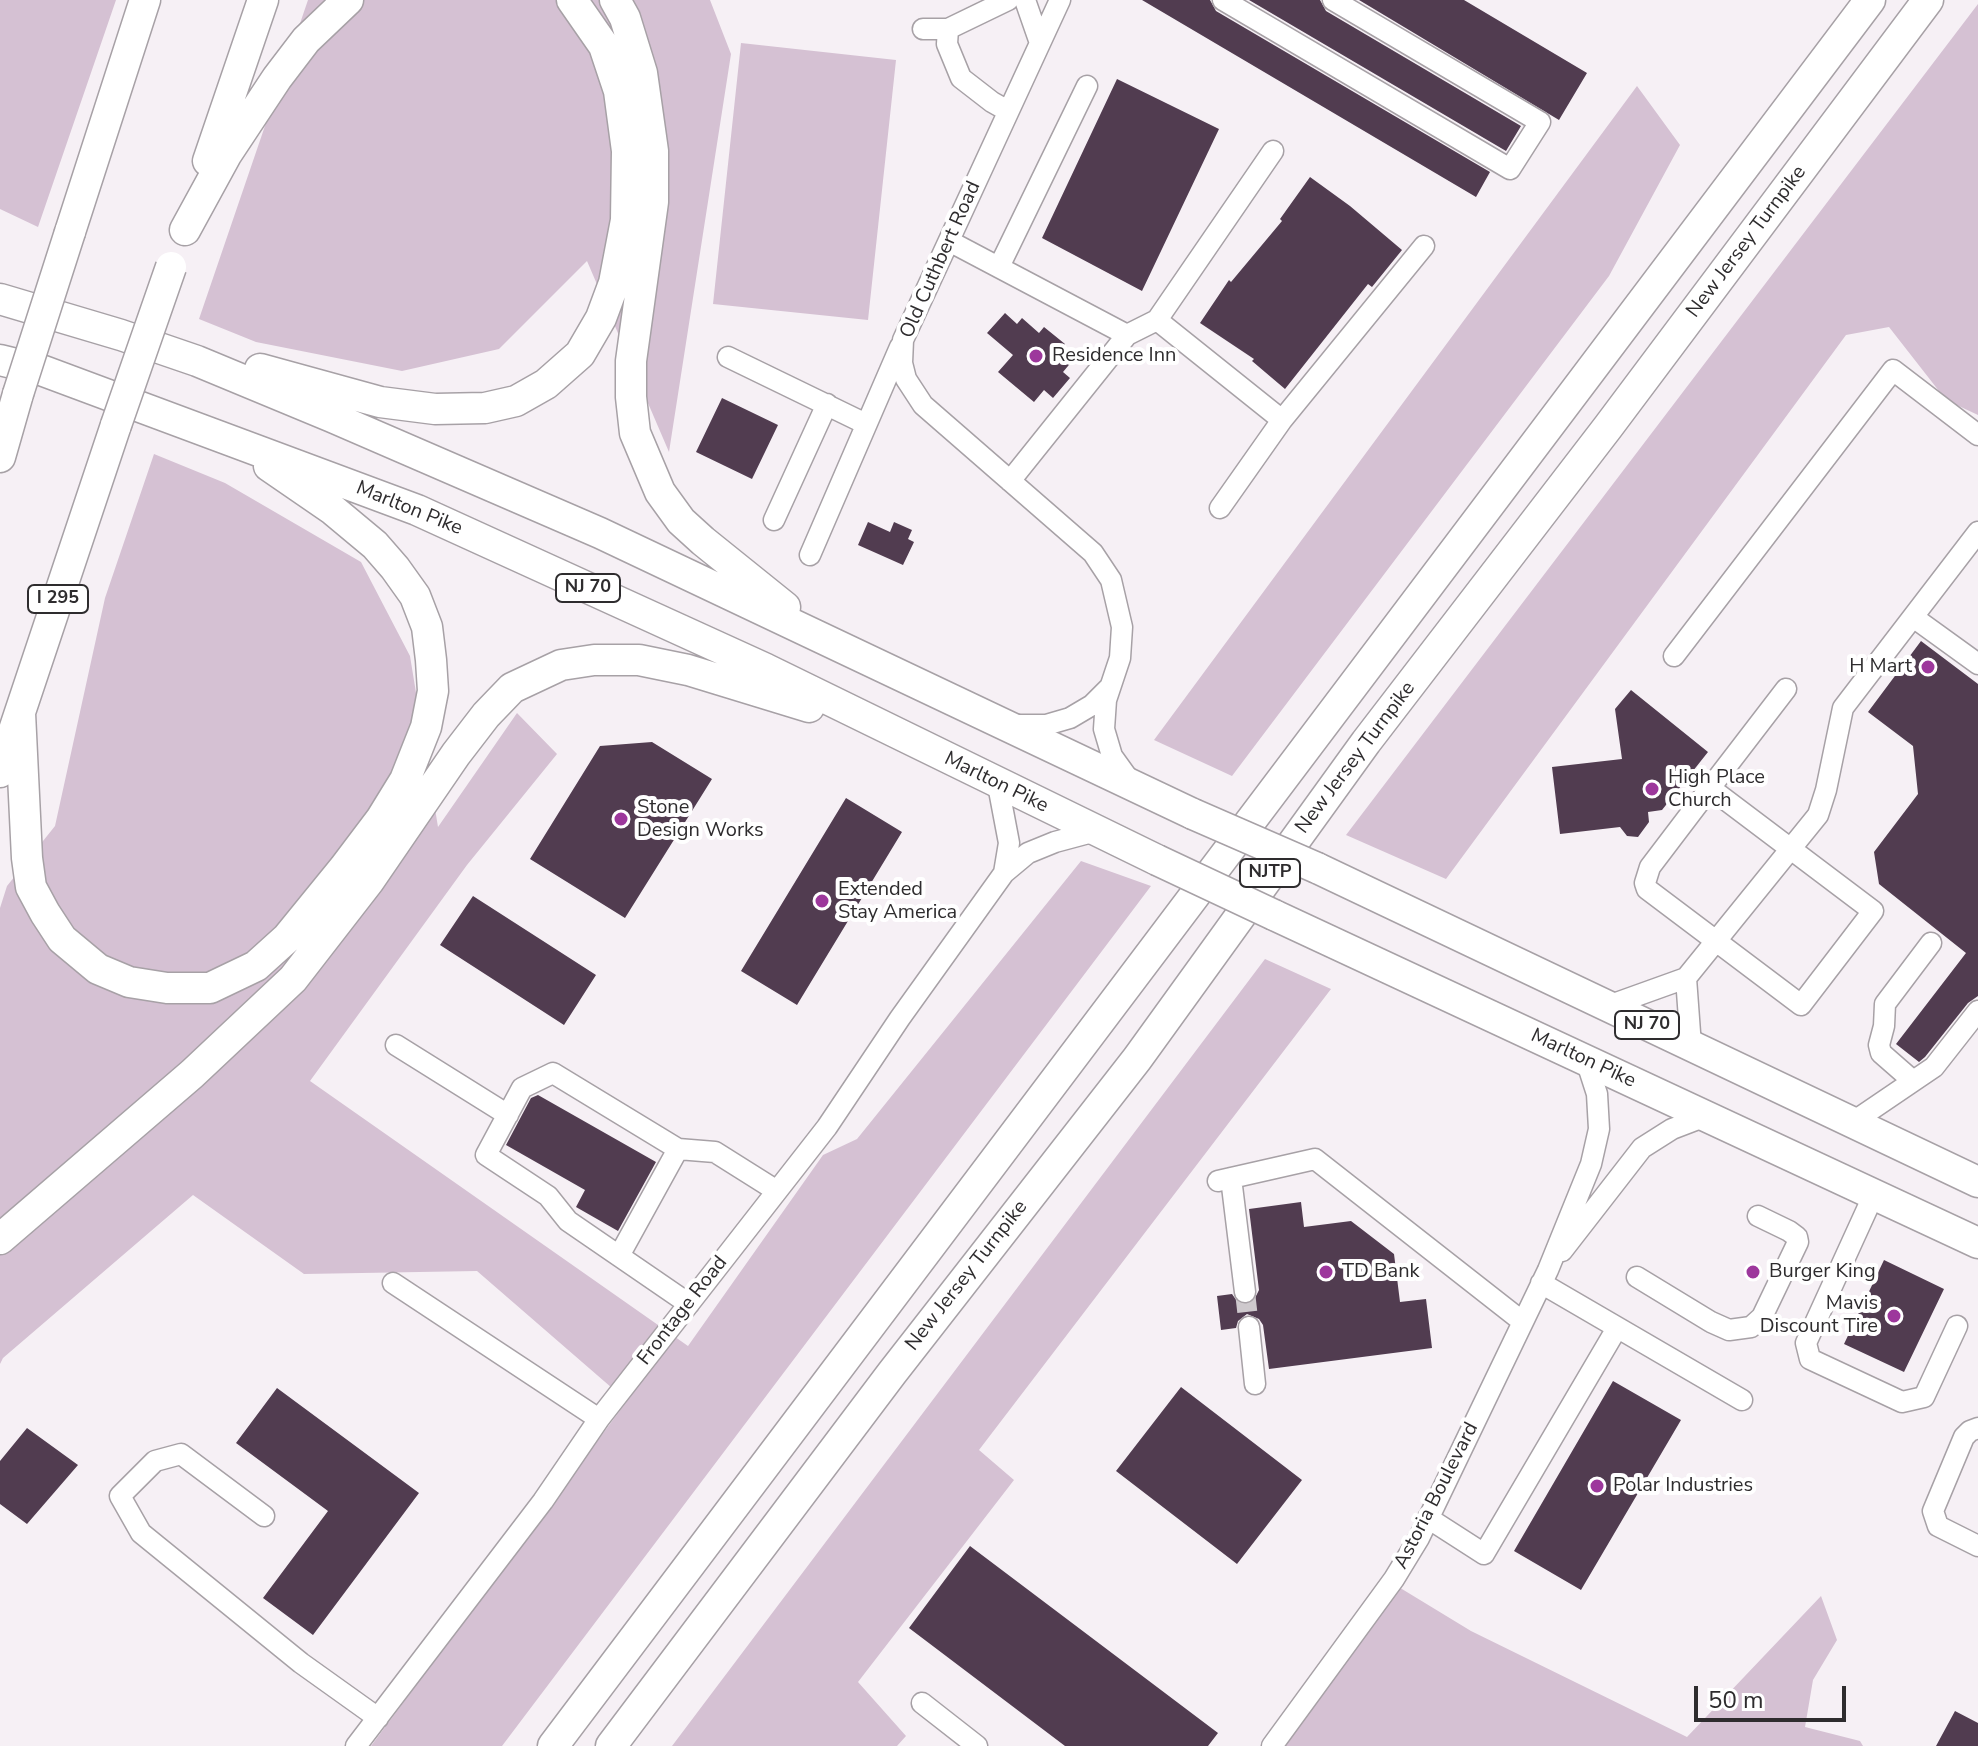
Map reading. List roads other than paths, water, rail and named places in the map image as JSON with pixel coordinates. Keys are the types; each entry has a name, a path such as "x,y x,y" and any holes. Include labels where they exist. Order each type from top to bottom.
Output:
{"highway":[{"path":"0,457 145,0"},
{"name":"I 295","path":"0,772 263,0"},
{"path":"185,230 226,155 277,78 306,40 348,0"},
{"path":"197,361 268,371 380,402 435,409 485,408 516,401 546,384 580,354 601,318 614,283 626,220 627,151 619,91 604,46 572,0"},
{"path":"615,0 625,18 642,73 653,151 653,202 631,361 635,433 660,492 681,521 828,640"},
{"name":"NJTP","path":"553,1746 1870,0"},
{"name":"New Jersey Turnpike","path":"611,1746 902,1361 1137,1059 1366,742 1608,427 1928,0"},
{"name":"NJ 70","path":"0,299 197,361 600,533 1193,814 1317,868 1978,1182"},
{"name":"Marlton Pike","path":"0,360 41,370 417,510 766,669 998,785 1978,1243"},
{"path":"20,713 31,887 62,939 98,969 129,982 167,988 210,988 256,966 287,938 344,868 381,819 405,780 426,727 433,691 427,627 415,596 375,545 333,510 228,438"},
{"path":"0,1239 192,1074 293,979 369,881 486,715 512,688 524,681 561,665 594,660 639,660 688,670 891,732"}],"street":[{"path":"923,29 948,29 1008,0"},
{"path":"1025,0 1040,43"},
{"name":"Old Cuthbert Road","path":"1060,0 903,340 902,363 906,379 923,405 1093,553 1111,580 1122,627 1120,658 1104,714 1107,743 1119,768 1139,788"},
{"path":"1223,0 1510,169 1540,122 1333,0"},
{"path":"948,29 947,44 961,78 1008,111"},
{"path":"999,267 1087,86"},
{"path":"1010,481 1127,335 1157,320 1273,151"},
{"path":"949,241 1127,335"},
{"path":"1220,508 1282,420 1424,246"},
{"path":"1157,320 1282,420"},
{"path":"810,555 903,340"},
{"path":"728,357 866,424"},
{"path":"1674,656 1893,370 1978,435"},
{"path":"774,520 827,404"},
{"path":"1608,1006 1686,978 1818,815 1843,708 1978,532"},
{"path":"1913,617 1978,664"},
{"path":"996,720 1029,726 1054,723 1085,710 1110,687"},
{"path":"1710,788 1873,911 1801,1005 1647,889 1645,883 1650,867 1710,788 1786,689"},
{"path":"998,785 1009,843 1004,873"},
{"name":"Frontage Road","path":"356,1746 543,1501 599,1419 827,1127 900,1018 1004,873 1028,853 1096,831"},
{"path":"1913,1081 1881,1053 1879,1045 1885,1004 1931,943"},
{"path":"1686,978 1691,1046"},
{"path":"1853,1122 1934,1067 1978,1011"},
{"path":"396,1045 508,1115"},
{"name":"Astoria Boulevard","path":"1272,1746 1394,1579 1428,1518 1544,1277 1591,1164 1599,1129 1597,1094 1586,1060"},
{"path":"689,1304 568,1221 548,1196 486,1155 522,1088 553,1073 678,1149 715,1152 777,1191"},
{"name":"Astoria Boulevard","path":"1544,1277 1642,1148 1672,1129 1706,1116"},
{"path":"619,1256 678,1149"},
{"path":"1245,1292 1225,1180 1315,1159 1523,1322"},
{"path":"1874,1194 1806,1343 1810,1359 1902,1402 1924,1397 1957,1326"},
{"path":"1637,1277 1729,1330 1751,1327 1762,1317 1798,1242 1789,1231 1758,1216"},
{"path":"1544,1277 1617,1328 1742,1400"},
{"path":"393,1283 599,1419"},
{"path":"1249,1327 1255,1384"},
{"path":"1428,1518 1484,1554 1617,1328"},
{"path":"1978,1428 1964,1437 1933,1511 1938,1526 1978,1546"},
{"path":"264,1516 181,1454 155,1461 120,1496 141,1533 301,1663 378,1718"},
{"path":"922,1703 977,1746"}],"tunnel":[{"path":"1245,1292 1249,1327"}],"place":[{"name":"Residence Inn","path":"1036,356"},
{"name":"H Mart","path":"1928,667"},
{"name":"High Place Church","path":"1652,789"},
{"name":"Stone Design Works","path":"621,819"},
{"name":"Extended Stay America","path":"822,901"},
{"name":"TD Bank","path":"1326,1272"},
{"name":"Burger King","path":"1753,1272"},
{"name":"Mavis Discount Tire","path":"1894,1316"},
{"name":"Polar Industries","path":"1597,1486"}]}
